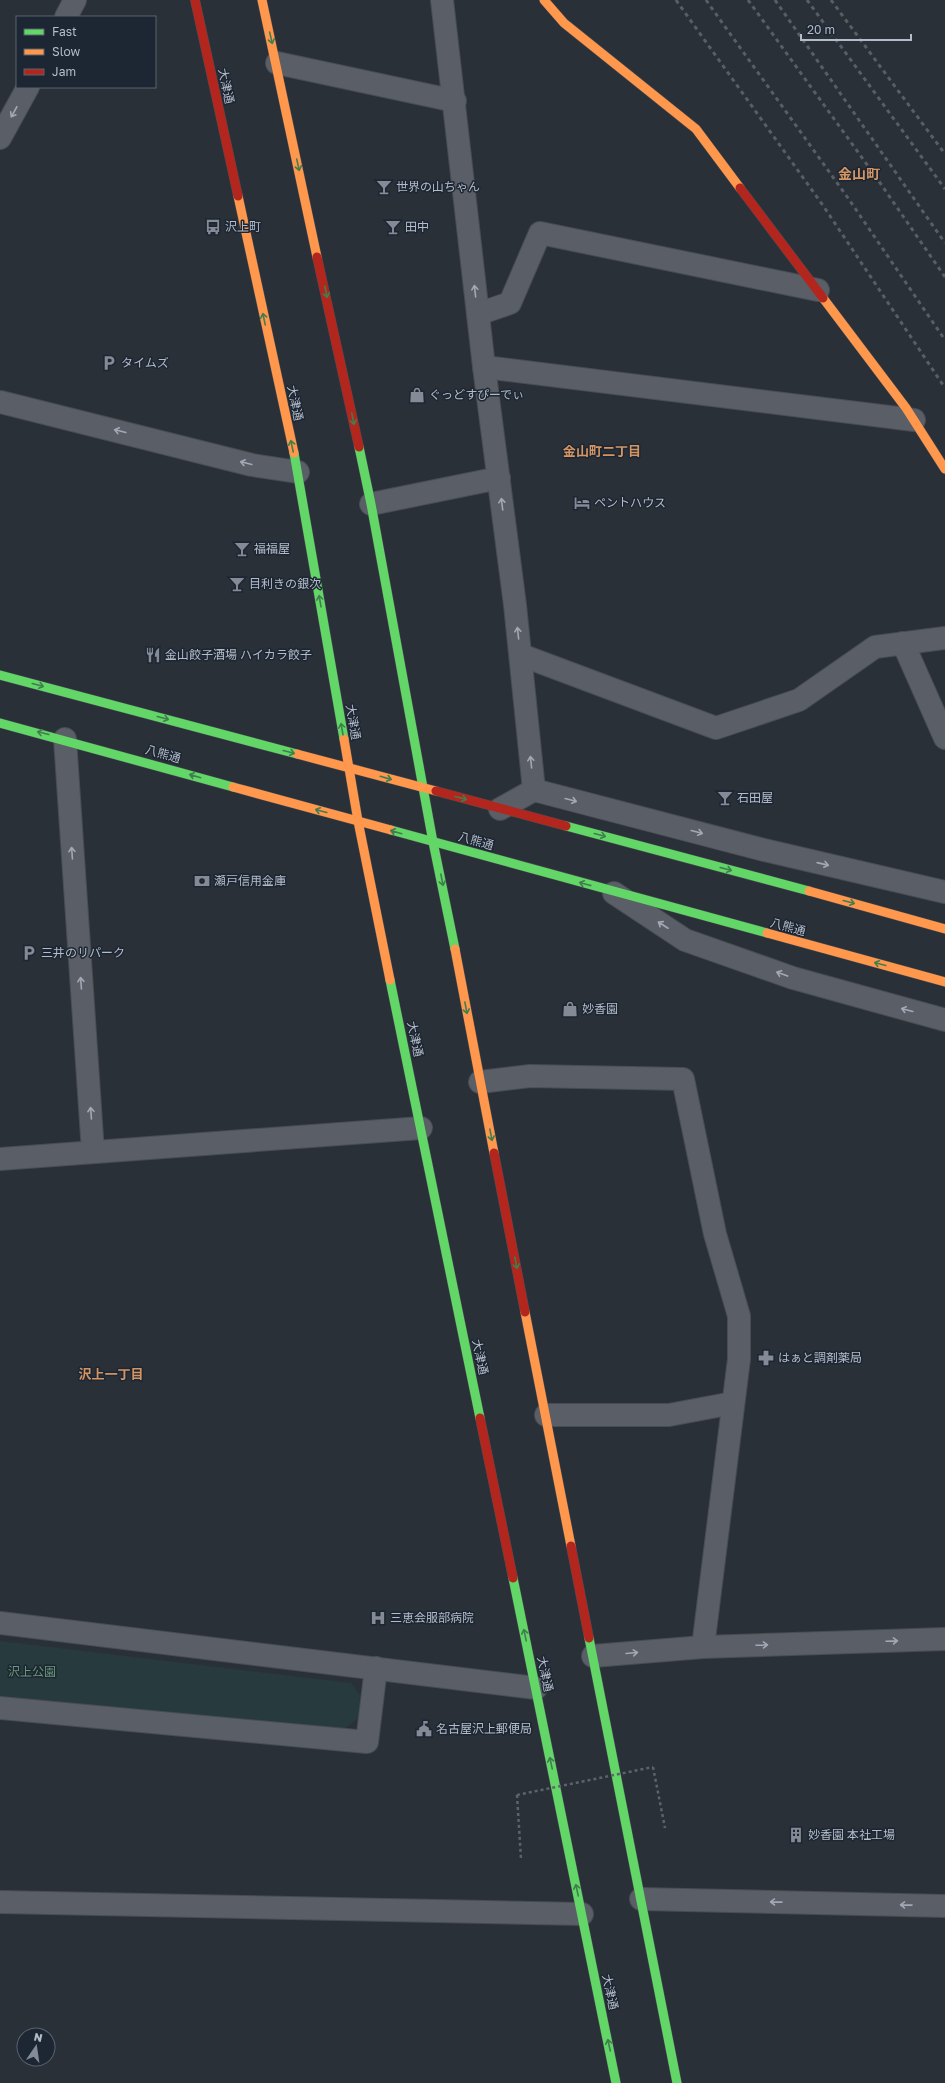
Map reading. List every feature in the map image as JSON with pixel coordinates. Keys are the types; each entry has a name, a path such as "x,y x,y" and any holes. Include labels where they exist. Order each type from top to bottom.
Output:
{"street":[{"path":"67,16 75,0"},
{"name":"大津通","path":"195,0 298,472 358,821 616,2083"},
{"path":"262,0 371,504 400,670 433,842 441,874 480,1082 678,2083"},
{"path":"442,0 455,101 484,367 521,655 534,790"},
{"path":"544,0 564,23 696,129 914,420 945,469"},
{"path":"276,63 455,101"},
{"path":"0,138 27,88"},
{"path":"478,314 510,302 540,233 818,290"},
{"path":"484,367 914,420"},
{"path":"0,402 252,465 298,472"},
{"path":"371,504 499,478"},
{"path":"521,655 716,728 799,700 875,647 945,638"},
{"path":"903,643 945,738"},
{"path":"0,675 423,789 758,877 945,929"},
{"name":"八熊通","path":"0,723 64,739 744,928 945,982"},
{"path":"64,739 93,1152"},
{"path":"500,809 534,790 764,850 945,892"},
{"path":"611,891 685,940 793,978 945,1020"},
{"path":"480,1082 530,1076 683,1079 715,1234 739,1316 739,1359 703,1646"},
{"path":"0,1159 421,1128"},
{"path":"546,1416 669,1415 733,1403"},
{"path":"0,1623 536,1688"},
{"path":"593,1656 703,1646 945,1639"},
{"path":"0,1708 367,1742 376,1668"},
{"path":"641,1899 945,1906"},
{"path":"0,1902 582,1914"}],"path":[{"path":"521,1859 517,1795 652,1767 665,1828"}],"green space":[{"name":"沢上公園","path":"0,1641 351,1683 360,1695 359,1717 345,1729 0,1697"}],"railway":[{"path":"676,0 824,207 945,388"},
{"path":"706,0 848,198 945,340"},
{"path":"748,0 876,177 945,277"},
{"path":"775,0 945,243"},
{"path":"807,0 945,189"},
{"path":"831,0 945,154"}],"traffic: fast":[{"path":"359,447 371,504 433,842 455,949"},
{"path":"294,453 344,739"},
{"path":"0,675 297,754"},
{"path":"0,723 233,787"},
{"path":"566,826 809,891"},
{"path":"391,830 767,933"},
{"path":"390,980 480,1418"},
{"path":"513,1578 616,2083"},
{"path":"589,1638 677,2083"}],"traffic: slow":[{"path":"262,0 317,257"},
{"path":"544,0 564,23 696,129 740,188"},
{"path":"238,196 294,453"},
{"path":"823,298 906,408 945,469"},
{"path":"344,739 358,821 390,980"},
{"path":"297,754 436,791"},
{"path":"233,787 391,830"},
{"path":"809,891 945,929"},
{"path":"767,933 945,982"},
{"path":"455,949 494,1153"},
{"path":"525,1312 571,1546"}],"traffic: jam":[{"path":"195,0 238,196"},
{"path":"740,188 823,298"},
{"path":"317,257 359,447"},
{"path":"436,791 566,826"},
{"path":"494,1153 525,1312"},
{"path":"480,1418 513,1578"},
{"path":"571,1546 589,1638"}],"place":[{"name":"世界の山ちゃん","path":"384,187"},
{"name":"沢上町","path":"213,227"},
{"name":"田中","path":"393,227"},
{"name":"タイムズ","path":"109,363"},
{"name":"ぐっどすぴーでぃ","path":"417,395"},
{"name":"ペントハウス","path":"582,503"},
{"name":"福福屋","path":"242,549"},
{"name":"目利きの銀次","path":"237,584"},
{"name":"金山餃子酒場 ハイカラ餃子","path":"153,655"},
{"name":"石田屋","path":"725,798"},
{"name":"瀬戸信用金庫","path":"202,881"},
{"name":"三井のリパーク","path":"29,953"},
{"name":"妙香園","path":"570,1009"},
{"name":"はぁと調剤薬局","path":"766,1358"},
{"name":"三恵会服部病院","path":"378,1618"},
{"name":"名古屋沢上郵便局","path":"424,1729"},
{"name":"妙香園 本社工場","path":"796,1835"}],"district":[{"name":"金山町","path":"859,174"},
{"name":"金山町二丁目","path":"602,451"},
{"name":"沢上一丁目","path":"111,1374"}]}
